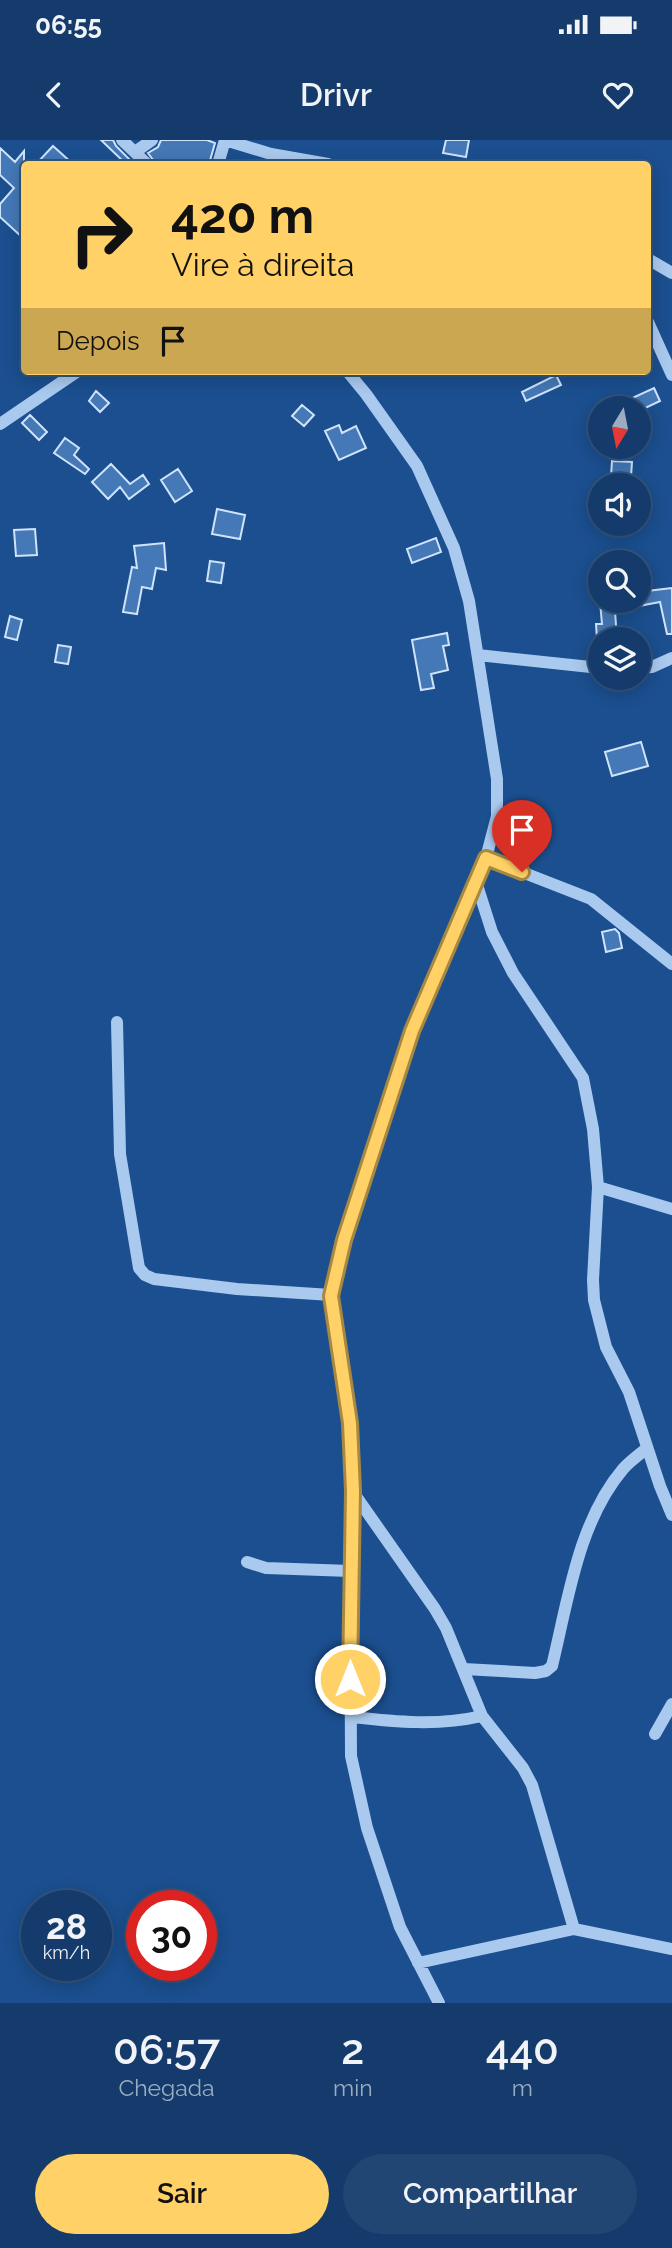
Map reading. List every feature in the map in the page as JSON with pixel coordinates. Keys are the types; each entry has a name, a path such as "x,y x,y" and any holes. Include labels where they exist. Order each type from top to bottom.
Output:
{"street":[{"path":"122,140 144,161"},
{"path":"135,152 152,140"},
{"path":"219,161 225,140 271,154 311,161"},
{"path":"651,263 672,273"},
{"path":"651,329 672,375"},
{"path":"0,424 72,375"},
{"path":"349,375 390,426 416,466 454,548 469,601 497,779 497,816 486,858 477,885 412,1031 344,1240 331,1296 350,1423 353,1491 350,1571 351,1756 367,1828 400,1927 439,2003"},
{"path":"478,655 588,667"},
{"path":"651,667 672,658"},
{"path":"486,858 591,899 672,964"},
{"path":"477,885 492,932 513,973 583,1078 593,1129 598,1187 594,1300 606,1347 629,1392 672,1515"},
{"path":"117,1022 120,1154 139,1268 154,1279 331,1296"},
{"path":"598,1187 672,1209"},
{"path":"464,1669 535,1673 552,1666 574,1577 590,1528 603,1499 623,1469 647,1448"},
{"path":"353,1491 435,1609 464,1669 482,1716 523,1768 532,1786 574,1929"},
{"path":"247,1562 277,1569 350,1571"},
{"path":"655,1734 672,1703"},
{"path":"352,1717 448,1723 482,1716"},
{"path":"418,1963 574,1929 672,1949"}],"building":[{"path":"101,140 113,140 131,161 123,161"},
{"path":"161,140 207,140 215,143 210,161 154,161 148,153 158,147"},
{"path":"446,140 469,140 466,157 443,153"},
{"path":"53,146 70,161 39,161"},
{"path":"0,148 15,162 24,151 24,161 21,161 21,236 0,217 0,204 14,188 0,175"},
{"path":"556,375 561,385 526,401 522,392"},
{"path":"654,388 660,401 651,405 651,396 637,396"},
{"path":"96,391 109,403 100,412 89,401"},
{"path":"302,405 314,415 304,426 292,416"},
{"path":"30,415 47,432 39,440 22,423"},
{"path":"339,425 342,433 356,426 366,448 339,460 325,431"},
{"path":"65,438 79,448 74,455 89,469 85,474 54,453"},
{"path":"612,461 632,462 631,473 611,473"},
{"path":"111,464 130,484 143,475 149,484 129,499 120,487 108,499 92,482"},
{"path":"178,469 192,491 175,502 161,480"},
{"path":"217,509 245,515 240,539 212,534"},
{"path":"35,529 37,555 16,556 14,530"},
{"path":"436,538 441,552 412,563 407,549"},
{"path":"164,543 166,570 156,568 152,589 142,587 137,614 123,612 132,567 137,568 134,546"},
{"path":"210,561 224,563 221,583 207,581"},
{"path":"672,588 672,634 667,634 660,602 651,604 651,591"},
{"path":"601,613 615,613 616,627 596,627 596,624 602,624"},
{"path":"10,616 22,620 17,640 5,637"},
{"path":"447,633 449,645 443,646 448,670 431,674 434,688 421,690 412,640"},
{"path":"58,645 71,647 68,664 55,662"},
{"path":"641,742 648,766 612,776 605,752"},
{"path":"615,929 619,933 622,948 606,952 602,932"}],"route":[{"path":"350,1679 353,1491 350,1423 331,1296 344,1240 412,1031 477,885 486,858 522,872"}]}
